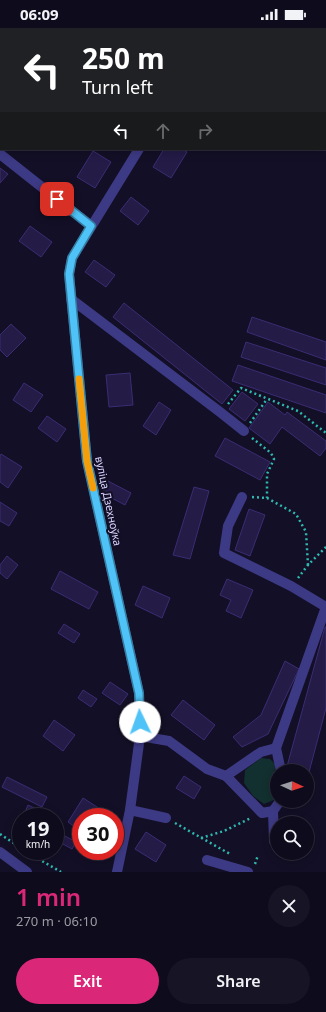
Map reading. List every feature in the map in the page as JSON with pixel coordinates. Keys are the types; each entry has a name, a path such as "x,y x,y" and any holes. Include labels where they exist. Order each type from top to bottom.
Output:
{"street":[{"name":"вуліца Дзехноўка","path":"117,872 130,810 140,736 139,693 87,461 69,274 72,258 138,150"},
{"path":"0,154 91,226"},
{"path":"71,299 244,431"},
{"path":"242,497 228,526 224,553 291,586 326,607 276,748 279,764"},
{"path":"140,736 169,741 207,769 226,776 267,812 270,825"},
{"path":"226,776 261,752 276,748"},
{"path":"267,812 272,808"},
{"path":"130,810 166,818"},
{"path":"0,852 27,872"},
{"path":"207,860 248,872"}],"path":[{"path":"220,412 241,388 298,410 326,431"},
{"path":"267,399 244,431 270,453 274,459 267,474 267,498"},
{"path":"242,497 267,498 296,514 306,532 308,565"},
{"path":"291,586 308,565 326,547"},
{"path":"201,838 224,831 267,812"},
{"path":"166,818 233,856"},
{"path":"0,834 12,842"},
{"path":"40,860 61,872"}],"green space":[{"path":"261,758 270,759 275,764 270,764 270,802 264,804 253,796 244,783 245,770"}],"building":[{"path":"163,150 184,150 187,152 171,178 153,167"},
{"path":"93,151 111,162 95,188 77,177"},
{"path":"0,168 8,174 0,183"},
{"path":"131,197 149,211 138,225 120,211"},
{"path":"30,226 52,242 41,257 19,241"},
{"path":"94,260 115,275 106,287 85,272"},
{"path":"124,303 233,390 222,404 113,317"},
{"path":"252,317 326,342 326,360 247,332"},
{"path":"11,324 26,338 7,357 0,350 0,335"},
{"path":"246,342 326,368 326,385 241,357"},
{"path":"238,365 326,395 326,413 232,381"},
{"path":"130,373 133,405 109,407 106,375"},
{"path":"24,383 43,395 31,412 13,400"},
{"path":"242,392 258,404 245,421 229,409"},
{"path":"159,402 171,410 156,435 143,426"},
{"path":"268,402 285,415 287,412 326,441 326,448 320,456 282,427 270,444 249,428"},
{"path":"47,416 66,429 57,442 38,428"},
{"path":"225,438 270,462 260,480 215,456"},
{"path":"1,454 22,467 8,488 0,482"},
{"path":"108,481 131,493 125,505 102,493"},
{"path":"194,487 209,491 190,559 173,555"},
{"path":"0,502 17,513 9,526 0,521"},
{"path":"249,509 265,515 250,556 235,550"},
{"path":"7,556 18,565 7,579 0,573 0,565"},
{"path":"60,571 98,592 89,609 51,589"},
{"path":"227,579 253,590 241,618 226,611 231,600 220,595"},
{"path":"143,586 170,598 162,618 135,605"},
{"path":"64,624 80,634 74,643 58,633"},
{"path":"326,627 326,708 311,764 288,764"},
{"path":"285,661 299,669 268,734 242,747 233,737 261,715"},
{"path":"110,682 128,694 120,705 102,693"},
{"path":"83,690 97,699 91,707 78,698"},
{"path":"183,700 215,725 204,740 171,715"},
{"path":"54,720 75,735 63,751 43,736"},
{"path":"184,776 201,787 194,799 176,788"},
{"path":"7,777 47,797 42,807 2,787"},
{"path":"83,798 99,808 77,808"},
{"path":"28,805 34,808 27,808"},
{"path":"72,816 72,825 68,822"},
{"path":"146,832 166,845 156,862 135,849"},
{"path":"65,836 72,840 72,849 64,845"}],"slow traffic":[{"path":"79,379 87,461 93,488"}],"route":[{"path":"57,199 91,226 72,258 69,274 72,314 87,461 139,693 140,722"}]}
